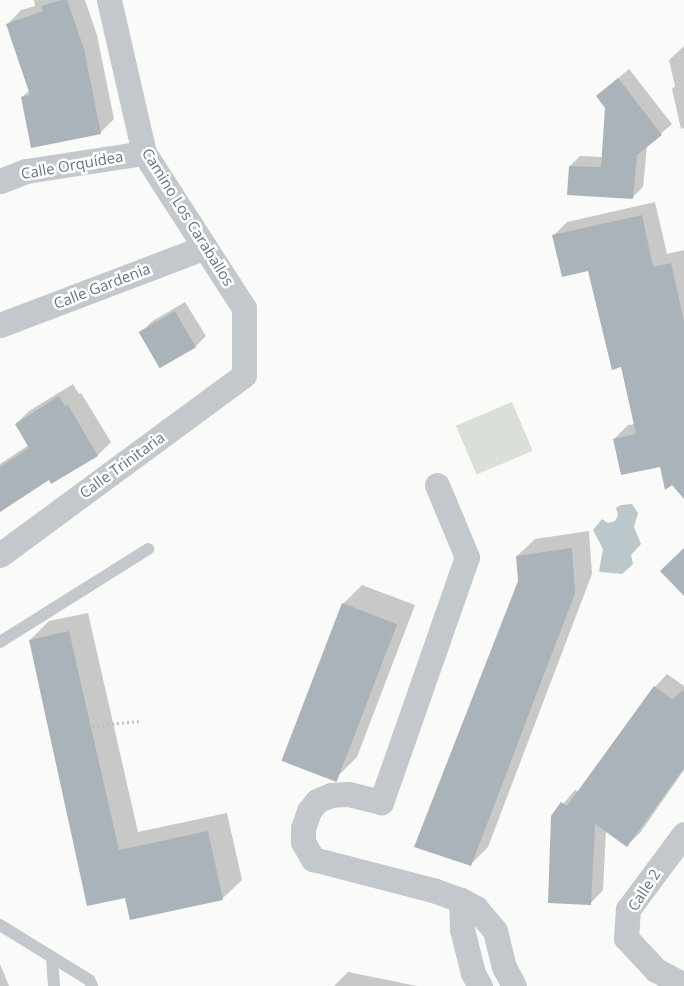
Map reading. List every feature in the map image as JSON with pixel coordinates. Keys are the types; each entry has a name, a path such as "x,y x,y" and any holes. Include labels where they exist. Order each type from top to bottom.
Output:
{"street":[{"name":"Camino Los Caraballos","path":"109,0 144,153 244,308 244,375"},
{"name":"Calle Orquídea","path":"0,181 26,171 144,153"},
{"name":"Calle Gardenia","path":"0,325 205,247"},
{"name":"Calle Trinitaria","path":"0,555 244,375"},
{"path":"437,486 467,557 381,802 348,794 331,794 317,801 309,811 303,828 304,842 313,859 434,890 461,900 480,912 495,930 504,967 514,986"},
{"name":"Calle 2","path":"684,834 628,909 626,938 656,970 684,985"},
{"path":"461,900 462,929 473,973 480,986"}],"lane":[{"path":"0,642 148,549"},
{"path":"0,925 89,980 92,986"},
{"path":"52,957 54,986"}],"path":[{"path":"92,726 139,721"}],"shaded area":[{"path":"512,402 533,451 477,475 456,426"},
{"path":"632,504 638,513 634,527 641,544 631,555 633,564 622,574 601,572 599,571 603,549 593,530 602,519 608,523 615,521 618,515 616,508 621,505"}],"building":[{"path":"67,0 84,49 101,134 31,148 21,97 30,95 6,24 43,11 41,6"},
{"path":"618,78 662,135 637,155 633,199 567,195 569,166 601,167 605,108 596,96"},
{"path":"642,215 653,267 671,263 684,321 684,499 672,485 665,490 660,467 621,475 613,439 636,434 621,367 612,370 588,271 562,277 552,235"},
{"path":"175,311 196,347 160,368 139,332"},
{"path":"59,396 65,406 68,405 98,456 51,484 49,480 0,512 0,467 29,448 15,424"},
{"path":"572,548 575,593 471,866 414,847 518,581 516,556"},
{"path":"684,548 684,596 660,571"},
{"path":"342,603 397,624 337,782 281,761"},
{"path":"69,631 119,850 208,831 223,900 130,920 125,898 87,906 29,640"},
{"path":"654,686 672,699 684,689 684,768 627,847 595,824 591,905 548,903 551,816 561,802 567,806"}]}
